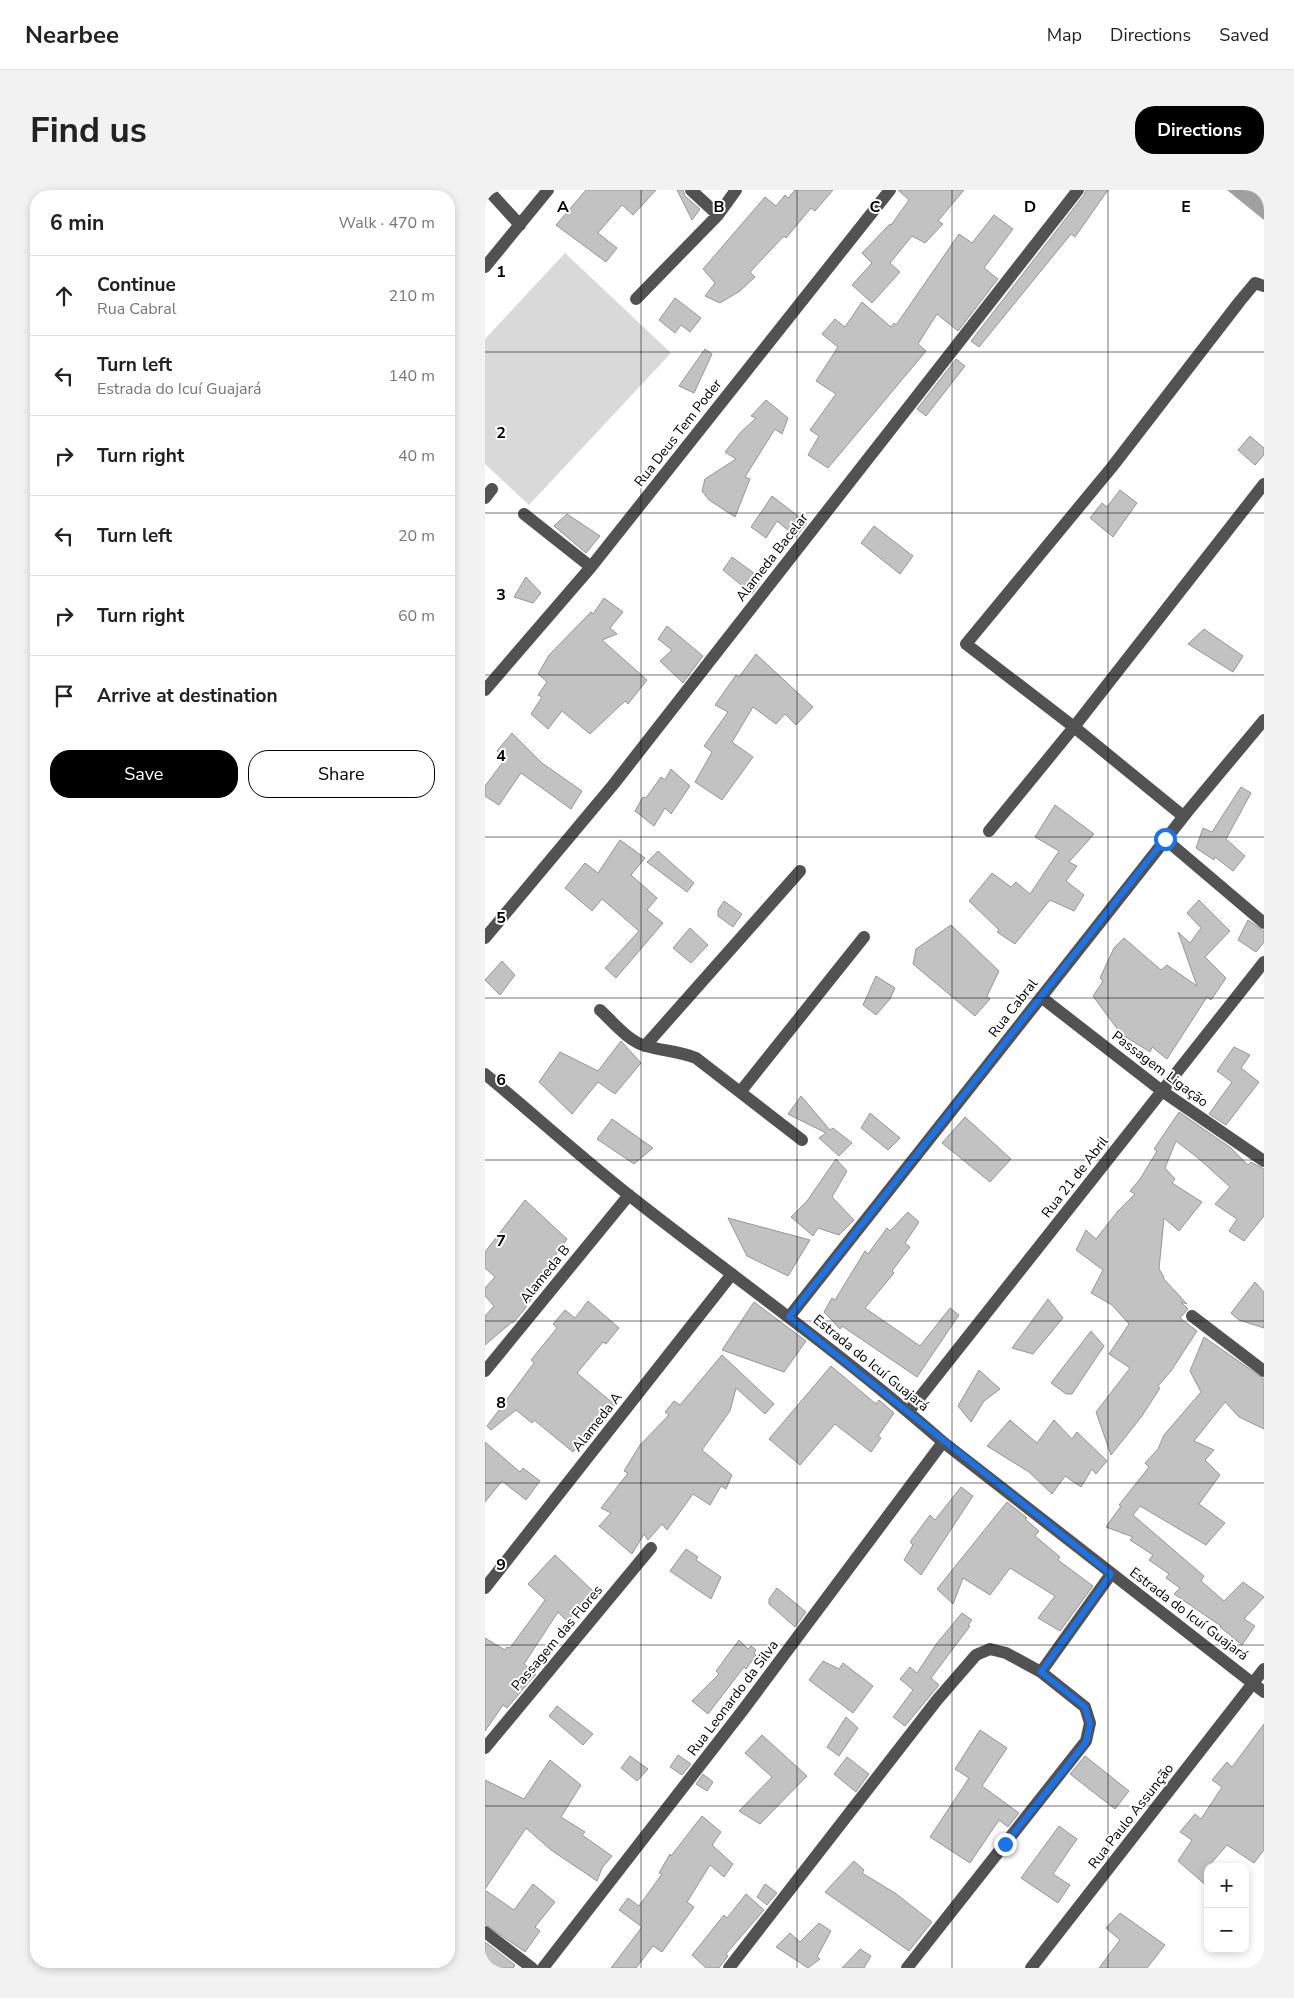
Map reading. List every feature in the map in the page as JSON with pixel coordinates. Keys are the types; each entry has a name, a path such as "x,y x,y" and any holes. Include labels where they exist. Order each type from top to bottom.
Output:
{"street":[{"path":"487,190 520,225"},
{"path":"485,267 547,190"},
{"path":"691,190 718,215"},
{"path":"636,299 718,215 736,190"},
{"name":"Rua Deus Tem Poder","path":"485,690 591,567 890,190"},
{"name":"Alameda Bacelar","path":"485,938 613,785 1077,190"},
{"path":"1183,816 1074,727 966,644 1112,467 1240,301 1255,283 1264,286"},
{"path":"989,830 1074,727 1264,484"},
{"path":"524,514 591,567"},
{"name":"Rua Cabral","path":"789,1317 1183,816 1264,720"},
{"path":"1165,839 1264,922"},
{"path":"645,1046 800,871"},
{"path":"741,1092 864,937"},
{"name":"Rua 21 de Abril","path":"909,1412 1264,962"},
{"name":"Passagem Ligação","path":"1041,997 1162,1091 1264,1161"},
{"path":"600,1010 635,1042 645,1046 679,1051 696,1058 802,1140"},
{"name":"Estrada do Icuí Guajará","path":"485,1074 629,1195 789,1317 909,1412 943,1442 1111,1574 1254,1682 1264,1692"},
{"name":"Alameda B","path":"485,1371 629,1195"},
{"name":"Alameda A","path":"485,1588 732,1274"},
{"path":"1192,1316 1264,1371"},
{"name":"Rua Leonardo da Silva","path":"543,1968 743,1710 943,1442"},
{"name":"Passagem das Flores","path":"485,1748 651,1548"},
{"path":"1041,1672 1111,1574"},
{"path":"729,1968 937,1700 976,1655 990,1649 1006,1653 1041,1672 1085,1707 1090,1724 1086,1742 907,1968"},
{"name":"Rua Paulo Assunção","path":"1031,1968 1264,1669"},
{"path":"485,1932 532,1968"}],"shaded area":[{"path":"1227,190 1264,190 1264,220"},
{"path":"565,253 671,353 529,505 485,464 485,339"}],"building":[{"path":"586,190 656,190 633,215 622,205 598,233 617,248 606,262 556,225"},
{"path":"677,190 683,190 685,196 700,209 692,220"},
{"path":"795,190 833,190 815,211 811,208 786,238 784,236 750,272 755,277 740,291 720,303 705,296 715,283 703,269 765,197 776,206 785,195 788,198"},
{"path":"898,190 964,190 938,221 943,224 925,243 912,236 890,263 900,272 872,303 852,285 872,263 862,253 891,225 909,200"},
{"path":"1086,190 1108,190 1075,237 1071,234 979,347 971,341"},
{"path":"994,215 1013,229 984,268 998,279 958,331 937,314 918,344 926,351 828,468 808,455 819,436 810,430 836,394 816,381 838,347 822,334 835,319 845,327 862,302 891,327 894,323 896,325 959,234 972,243"},
{"path":"675,298 701,318 690,332 681,325 675,333 659,320"},
{"path":"705,349 712,354 694,393 679,386"},
{"path":"956,359 965,366 926,416 917,409"},
{"path":"766,400 788,418 782,434 775,429 745,477 750,479 735,517 709,500 702,491 705,479 736,459 725,452 741,432 756,418 751,416"},
{"path":"1250,436 1264,448 1264,455 1255,465 1238,450"},
{"path":"1120,490 1137,503 1113,537 1090,518 1102,503 1107,507"},
{"path":"772,496 807,523 796,537 777,521 766,538 751,527"},
{"path":"567,514 600,536 586,553 554,526"},
{"path":"874,526 913,556 900,574 861,543"},
{"path":"732,557 762,579 752,594 723,570"},
{"path":"526,577 541,593 533,603 514,597"},
{"path":"604,598 623,612 610,628 617,634 602,640 647,680 628,704 625,701 590,734 562,711 548,729 531,714 542,697 538,695 547,682 538,674 549,655 591,612 593,614"},
{"path":"667,626 703,656 683,683 660,661 672,650 658,639"},
{"path":"1204,629 1243,656 1233,672 1188,644"},
{"path":"756,654 813,707 796,725 785,714 776,724 753,707 732,742 753,757 722,800 695,782 712,752 704,746 728,712 715,705 736,675 739,677"},
{"path":"512,733 542,763 582,791 571,809 521,773 499,805 485,796 485,786 506,758 497,751"},
{"path":"671,769 690,786 671,814 665,808 654,826 635,811 643,797 646,798 661,777 665,780"},
{"path":"1241,787 1251,793 1226,839 1245,856 1233,871 1215,857 1214,860 1196,848 1203,828 1212,832"},
{"path":"1055,805 1094,834 1069,862 1077,866 1066,881 1084,895 1074,911 1050,900 1015,944 997,932 999,930 969,901 992,873 1011,887 1016,882 1030,894 1059,851 1035,837"},
{"path":"620,840 645,858 631,875 657,898 647,910 663,923 616,978 605,968 639,931 602,899 592,911 565,888 585,863 598,873"},
{"path":"658,851 694,883 687,892 647,862"},
{"path":"1199,900 1230,931 1205,957 1226,978 1211,1000 1207,997 1167,1059 1152,1047 1150,1052 1121,1034 1093,996 1103,981 1100,978 1114,948 1124,938 1161,970 1167,965 1197,986 1178,932 1190,943 1201,928 1187,913"},
{"path":"724,901 742,914 733,927 718,916 718,910"},
{"path":"1248,920 1264,931 1264,942 1256,952 1238,940"},
{"path":"951,925 999,971 987,996 990,999 975,1016 913,964 916,949"},
{"path":"690,928 708,945 691,963 673,948"},
{"path":"502,961 515,975 500,995 485,980"},
{"path":"876,976 895,988 890,999 876,1015 863,1005"},
{"path":"621,1041 641,1063 615,1094 598,1082 572,1114 539,1082 560,1052 598,1071"},
{"path":"1234,1047 1250,1055 1241,1068 1259,1082 1226,1125 1209,1114 1232,1082 1217,1071"},
{"path":"801,1096 830,1130 833,1128 852,1143 839,1156 819,1138 826,1133 788,1114"},
{"path":"1179,1112 1231,1148 1248,1165 1251,1162 1264,1169 1264,1216 1244,1241 1229,1231 1237,1219 1215,1204 1230,1187 1176,1141 1165,1168 1175,1179 1172,1183 1202,1202 1179,1231 1164,1218 1159,1269 1163,1278 1187,1304 1181,1302 1188,1309 1180,1318 1197,1331 1171,1371 1158,1386 1160,1388 1142,1416 1111,1455 1096,1412 1130,1368 1109,1354 1129,1324 1112,1305 1091,1293 1103,1270 1076,1250 1086,1230 1096,1239 1118,1211 1135,1194 1130,1191 1140,1179 1157,1151 1154,1149"},
{"path":"870,1113 900,1138 888,1150 861,1128"},
{"path":"965,1117 1011,1159 990,1182 942,1143"},
{"path":"612,1119 653,1148 634,1164 597,1139"},
{"path":"836,1159 847,1171 832,1197 854,1220 839,1235 818,1228 813,1236 791,1217 807,1201"},
{"path":"525,1200 567,1239 532,1288 536,1292 524,1310 513,1323 485,1345 485,1316 494,1306 485,1296 485,1288 495,1277 485,1268 485,1252"},
{"path":"908,1212 919,1222 905,1243 910,1247 892,1271 894,1273 865,1308 920,1346 950,1308 959,1315 917,1377 842,1326 840,1329 824,1312 832,1298 835,1300 865,1251 868,1254 887,1228 890,1231"},
{"path":"728,1218 810,1240 788,1276 747,1256"},
{"path":"1255,1282 1264,1292 1264,1328 1239,1320 1231,1313"},
{"path":"1048,1299 1063,1318 1033,1354 1012,1348"},
{"path":"588,1301 619,1328 606,1344 603,1342 577,1373 615,1405 573,1452 534,1420 532,1423 516,1410 491,1430 487,1426 534,1363 531,1360 557,1328 553,1324 565,1310 575,1318"},
{"path":"754,1302 806,1341 784,1372 722,1350"},
{"path":"1091,1331 1104,1346 1072,1394 1066,1394 1051,1383"},
{"path":"1204,1337 1264,1379 1264,1429 1239,1417 1225,1402 1194,1441 1214,1450 1205,1460 1220,1475 1199,1504 1225,1523 1206,1545 1140,1506 1133,1515 1204,1576 1201,1581 1224,1601 1243,1582 1264,1597 1244,1619 1255,1626 1242,1645 1221,1626 1174,1594 1180,1588 1166,1578 1169,1574 1149,1560 1153,1555 1130,1540 1133,1537 1106,1527 1121,1506 1119,1505 1149,1467 1145,1463 1158,1449 1164,1435 1201,1392 1190,1371"},
{"path":"722,1355 774,1404 765,1414 736,1388 730,1411 702,1450 732,1475 726,1489 721,1486 710,1505 693,1494 667,1530 662,1524 648,1540 644,1534 632,1554 599,1526 611,1513 601,1508 628,1473 624,1471 640,1445 669,1415 665,1412 674,1401 680,1405"},
{"path":"831,1366 876,1404 879,1400 894,1413 878,1436 881,1438 871,1452 835,1424 800,1465 769,1439"},
{"path":"979,1370 1000,1389 984,1401 971,1422 958,1406"},
{"path":"1010,1420 1037,1443 1054,1420 1072,1439 1077,1432 1107,1461 1096,1474 1092,1469 1081,1487 1065,1476 1052,1494 1029,1472 987,1446"},
{"path":"485,1442 520,1472 523,1468 540,1481 526,1500 502,1481 485,1502"},
{"path":"961,1487 973,1496 921,1575 904,1560 913,1545 910,1542 930,1515 935,1520"},
{"path":"1007,1502 1027,1518 1025,1519 1039,1531 1035,1536 1060,1557 1058,1560 1093,1586 1060,1631 1038,1618 1055,1596 1010,1568 990,1595 963,1578 953,1604 937,1589"},
{"path":"686,1549 698,1557 696,1560 721,1577 711,1599 670,1571"},
{"path":"555,1555 594,1592 567,1621 558,1612 524,1664 536,1674 507,1708 503,1705 485,1731 485,1638 505,1650 507,1647 510,1648 545,1600 528,1584"},
{"path":"777,1588 806,1612 795,1627 769,1604 769,1599"},
{"path":"962,1613 972,1620 968,1625 970,1626 931,1678 939,1685 905,1726 893,1717 913,1690 900,1679 910,1667 917,1673 937,1643"},
{"path":"739,1640 748,1649 751,1646 756,1650 754,1653 756,1655 746,1669 744,1667 708,1714 692,1701 719,1674 716,1671"},
{"path":"823,1661 839,1669 843,1663 873,1686 853,1713 809,1680"},
{"path":"557,1706 593,1734 583,1745 549,1716"},
{"path":"846,1717 858,1728 839,1756 827,1747"},
{"path":"1264,1724 1264,1850 1254,1863 1227,1845 1211,1863 1204,1863 1204,1884 1178,1861 1192,1840 1180,1832 1195,1814 1201,1819 1222,1787 1212,1780 1227,1762 1232,1767"},
{"path":"980,1730 1007,1748 982,1786 1019,1813 1008,1827 999,1820 970,1863 930,1837 969,1778 955,1769"},
{"path":"762,1735 807,1776 760,1824 739,1811 772,1777 745,1753"},
{"path":"678,1755 691,1764 682,1775 670,1767"},
{"path":"630,1756 648,1769 637,1781 621,1768"},
{"path":"1085,1756 1129,1791 1115,1809 1070,1774"},
{"path":"847,1757 869,1774 856,1792 834,1774"},
{"path":"550,1760 581,1785 561,1817 585,1832 582,1835 612,1856 602,1868 597,1881 551,1850 526,1828 485,1889 485,1780 524,1799"},
{"path":"703,1774 713,1782 707,1791 696,1784"},
{"path":"702,1816 721,1832 712,1845 733,1864 724,1877 710,1865 687,1902 694,1907 662,1952 653,1946 636,1968 611,1968 642,1927 619,1910 628,1898 639,1906 662,1874 659,1873 670,1854 671,1856"},
{"path":"1059,1826 1077,1839 1053,1874 1070,1885 1058,1903 1021,1878"},
{"path":"854,1861 864,1870 862,1873 895,1893 932,1922 909,1951 825,1892"},
{"path":"533,1884 555,1902 535,1927 540,1931 525,1952 485,1924 485,1890 514,1910"},
{"path":"765,1884 777,1893 767,1905 757,1897"},
{"path":"746,1894 764,1910 726,1954 728,1956 719,1968 706,1968 692,1955 724,1915 727,1918"},
{"path":"1120,1913 1165,1945 1147,1968 1099,1968 1120,1940 1106,1928"},
{"path":"819,1923 831,1931 817,1957 820,1959 808,1968 776,1947 790,1933 800,1942"},
{"path":"485,1942 515,1965 513,1968 485,1968"},
{"path":"860,1949 871,1956 864,1968 842,1968"}],"route":[{"path":"1005,1844 1086,1742 1090,1724 1085,1707 1041,1672 1111,1574 943,1442 909,1412 789,1317 1165,839"}]}
